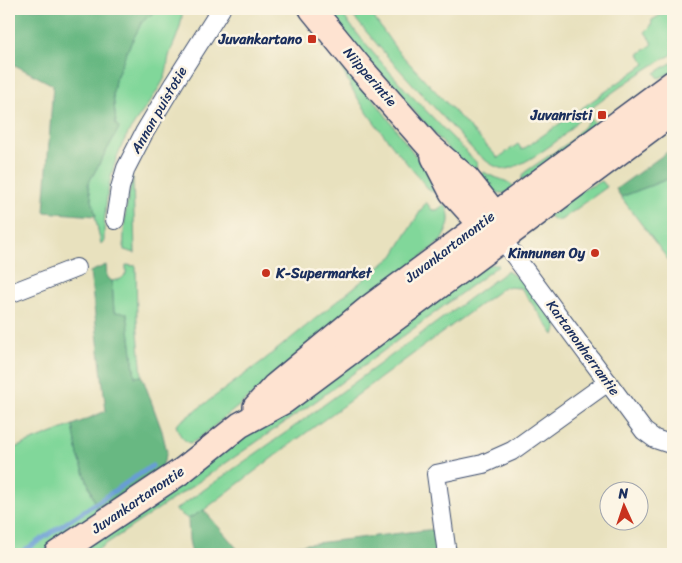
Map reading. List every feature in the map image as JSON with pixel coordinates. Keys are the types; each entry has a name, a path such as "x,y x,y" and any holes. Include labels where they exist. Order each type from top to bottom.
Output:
{"main road":[{"name":"Niipperintie","path":"312,9 361,69 428,145 468,179 488,219 502,238"},
{"name":"Juvankartanontie","path":"240,426 275,386 369,308 673,83"},
{"name":"Juvankartanontie","path":"57,554 183,470 240,426 284,401 673,112"}],"street":[{"name":"Annan puistotie","path":"115,220 120,188 126,168 164,99 221,9"},
{"name":"Kartanonherrantie","path":"502,238 644,431 655,440 673,445"},
{"path":"9,294 76,268"},
{"path":"447,554 436,474 483,464 512,451 608,382"}],"green space":[{"path":"9,9 158,9 142,22 115,80 113,94 116,124 119,128 88,184 96,216 44,212 53,85 9,62"},
{"path":"158,9 182,9 180,26 169,56 164,79 126,137 115,162 106,201 104,241 101,244 88,184 119,128 116,124 113,94 115,80 142,21"},
{"path":"327,9 338,9 367,46 406,90 477,163 476,168 469,172 361,52"},
{"path":"347,9 368,9 396,49 498,158 518,144 522,150 645,64 639,54 653,44 645,32 651,26 652,20 671,9 673,9 673,54 639,74 582,115 564,135 544,150 518,165 505,169 493,165 475,152 387,56"},
{"path":"673,63 673,72 659,78 655,73"},
{"path":"340,65 369,93 441,190 436,192 430,191 389,142 352,89"},
{"path":"591,119 596,124 574,150 522,180 525,172 568,143"},
{"path":"673,148 673,177 621,197 616,189"},
{"path":"484,172 510,183 517,190 505,193 494,192 474,179"},
{"path":"673,177 673,266 621,197"},
{"path":"133,178 135,253 124,250 125,214"},
{"path":"602,181 607,187 561,220 552,219 547,213 572,195"},
{"path":"426,202 432,210 437,210 445,204 449,214 449,223 441,241 197,440 190,443 182,438 176,425 264,360 393,256"},
{"path":"485,264 499,265 316,401 91,554 73,554"},
{"path":"106,265 107,278 112,281 114,312 127,313 135,377 142,376 162,431 167,452 162,467 99,514 78,455 73,425 106,411 90,272"},
{"path":"126,265 136,266 137,321 142,376 135,377 127,314 114,312 112,281 121,279 126,274"},
{"path":"507,271 522,282 541,303 557,326 554,335 521,288 504,287 204,510 188,519 175,510 288,431"},
{"path":"73,425 78,455 99,514 40,554 9,554 9,450"},
{"path":"204,510 240,552 435,529 457,554 192,554 188,519"}],"waterway":[{"path":"19,554 152,466"}],"place":[{"name":"Juvankartano","path":"312,39"},
{"name":"Juvanristi","path":"602,115"},
{"name":"Kinnunen Oy","path":"595,253"},
{"name":"K-Supermarket","path":"266,273"}]}
